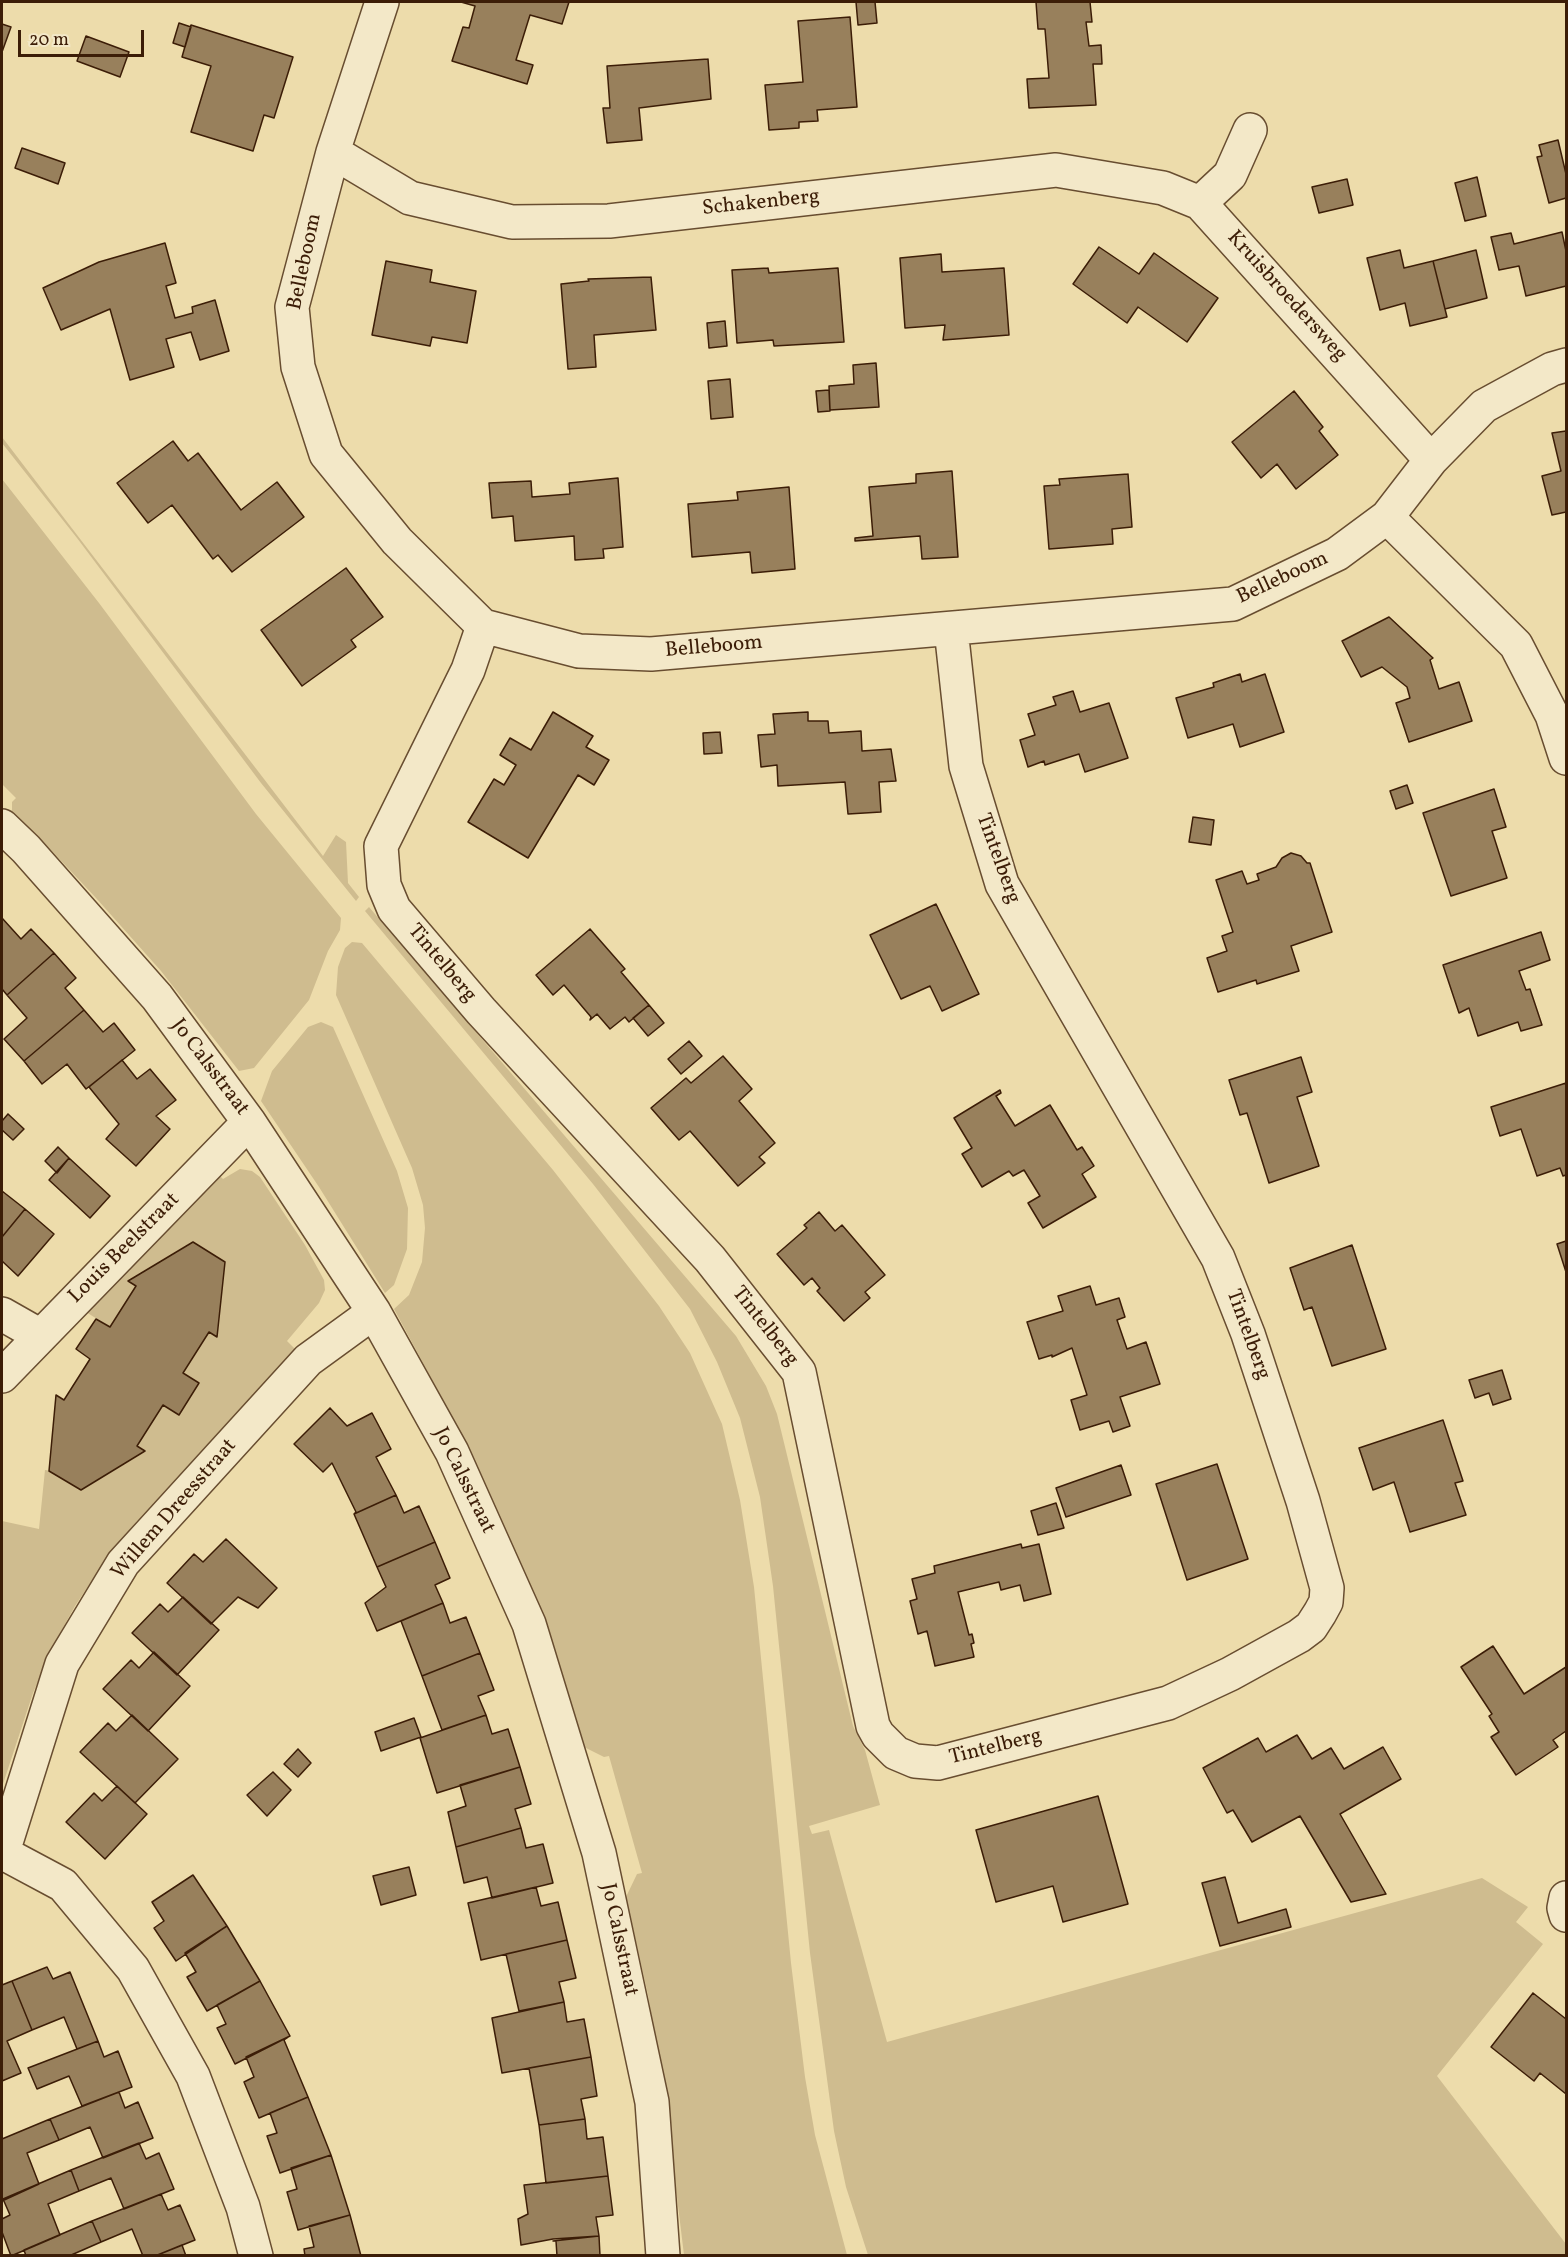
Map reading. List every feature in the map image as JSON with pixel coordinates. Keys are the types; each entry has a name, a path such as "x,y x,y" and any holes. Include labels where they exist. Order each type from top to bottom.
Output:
{"street":[{"name":"Belleboom","path":"382,2 333,152 292,307 298,367 326,454 397,541 483,626 579,651 651,654 1233,604 1337,554 1387,517 1431,460 1484,406 1552,369 1566,365"},
{"path":"1200,203 1230,175 1250,130"},
{"name":"Schakenberg","path":"333,152 410,198 512,222 609,221 1056,170 1163,188 1200,203"},
{"name":"Kruisbroedersweg","path":"1200,203 1431,460"},
{"path":"1387,517 1516,645 1559,714 1566,758"},
{"name":"Tintelberg","path":"483,626 468,670 381,846 388,893 394,909 474,1003 710,1259 799,1372 873,1726 878,1736 896,1753 915,1761 938,1763 1167,1703 1230,1674 1299,1636 1311,1627 1320,1613 1326,1602 1327,1588 1303,1501 1255,1356 1218,1258 1002,884 966,766 951,628"},
{"name":"Jo Calsstraat","path":"2,826 26,849 157,997 249,1122 374,1312 452,1452 533,1635 599,1853 652,2102 663,2256"},
{"name":"Louis Beelstraat","path":"2,1376 39,1335 249,1122"},
{"name":"Willem Dreesstraat","path":"2,1854 62,1664 123,1563 308,1360 374,1312"},
{"path":"2,1314 39,1335"},
{"path":"2,1854 63,1885 133,1969 193,2076 243,2207 256,2256"},
{"path":"1566,1898 1564,1908 1566,1915"}],"shaded area":[{"path":"2,437 323,856 336,835 346,842 348,883 359,897 356,901 261,783 77,538 2,443"},
{"path":"2,479 99,603 256,814 341,918 340,930 328,951 309,1000 254,1068 239,1071 161,971 96,898 35,833 20,830 12,822 12,802 16,798 2,784"},
{"path":"369,907 736,1336 766,1386 777,1414 853,1726 865,1750 880,1805 809,1826 812,1834 829,1830 887,2042 1482,1878 1528,1907 1516,1922 1543,1944 1437,2076 1566,2244 1566,2255 868,2255 846,2187 834,2131 810,1953 773,1586 760,1497 740,1418 717,1362 690,1309 593,1184 365,911"},
{"path":"352,942 362,943 553,1170 659,1306 690,1353 722,1424 740,1500 754,1587 791,1963 805,2077 815,2135 847,2255 684,2255 664,2090 648,1995 626,1897 637,1874 642,1873 609,1756 604,1757 582,1746 506,1534 444,1402 394,1309 409,1295 422,1262 425,1228 423,1205 412,1168 336,995 338,967 345,948"},
{"path":"321,1022 333,1027 397,1171 408,1208 407,1249 394,1285 385,1293 319,1187 261,1101 272,1071 308,1027"},
{"path":"240,1169 252,1171 260,1177 305,1245 324,1280 325,1290 319,1303 287,1341 295,1349 136,1522 104,1562 75,1606 54,1644 33,1693 2,1787 2,1521 39,1529 45,1470 52,1471 81,1490 145,1452 137,1446 163,1405 179,1415 199,1383 183,1373 209,1332 217,1336 225,1262 192,1242 129,1281 136,1286 110,1327 86,1312 215,1171 223,1179"}],"building":[{"path":"461,2 569,2 562,24 530,15 516,60 533,65 527,84 452,61 463,27 469,28 475,6"},
{"path":"856,2 875,2 877,23 858,25"},
{"path":"1036,2 1090,2 1092,22 1086,22 1089,46 1101,45 1102,64 1093,64 1096,105 1029,108 1027,79 1049,78 1045,29 1038,29"},
{"path":"850,17 857,107 817,110 818,121 799,122 799,128 769,130 765,85 803,82 798,21"},
{"path":"179,23 191,27 185,47 173,43"},
{"path":"2,24 11,27 2,52"},
{"path":"191,25 293,57 274,118 264,115 253,151 191,132 211,66 182,57"},
{"path":"86,36 129,52 120,77 77,61"},
{"path":"708,59 711,99 639,108 642,140 607,143 603,108 610,108 607,66"},
{"path":"1558,140 1566,174 1566,198 1549,203 1537,157 1542,156 1539,145"},
{"path":"22,148 65,163 58,184 15,168"},
{"path":"1477,177 1486,216 1465,221 1455,183"},
{"path":"1347,179 1353,205 1319,213 1312,187"},
{"path":"1562,232 1566,251 1566,286 1526,296 1519,266 1499,270 1491,237 1511,233 1514,244"},
{"path":"165,243 176,283 166,286 175,318 193,313 192,307 215,300 229,351 200,360 191,332 166,339 174,367 130,380 110,309 61,330 43,288 99,262"},
{"path":"1099,247 1139,274 1154,253 1218,298 1187,342 1138,307 1127,323 1073,284"},
{"path":"1400,250 1404,268 1433,261 1447,317 1410,326 1405,303 1380,310 1367,258"},
{"path":"1476,250 1487,298 1445,309 1433,261"},
{"path":"941,254 942,272 1004,268 1009,335 943,340 945,325 905,328 900,258"},
{"path":"386,261 432,270 430,282 476,291 467,343 432,337 430,346 372,335"},
{"path":"768,268 769,273 838,268 844,342 774,346 773,340 737,343 732,270"},
{"path":"651,277 656,330 594,335 596,367 568,369 561,284 589,281 588,279"},
{"path":"725,321 727,346 709,348 707,323"},
{"path":"876,363 879,407 830,410 829,386 854,384 853,365"},
{"path":"730,379 733,417 711,419 708,381"},
{"path":"829,390 830,411 818,412 816,391"},
{"path":"1294,391 1323,427 1319,431 1338,455 1296,489 1277,464 1261,478 1232,442"},
{"path":"1566,431 1566,512 1552,515 1542,476 1561,471 1552,433"},
{"path":"173,441 188,461 198,453 241,510 277,482 304,517 232,572 218,555 213,559 172,505 148,523 117,483"},
{"path":"952,471 958,557 922,559 920,536 855,541 855,538 873,536 869,487 916,483 916,474"},
{"path":"1128,474 1132,527 1112,529 1113,544 1049,549 1044,486 1060,485 1059,479"},
{"path":"618,478 623,547 603,549 604,558 575,560 574,536 515,541 513,516 492,518 489,483 531,481 532,497 570,494 569,483"},
{"path":"789,487 795,569 752,573 750,552 692,557 688,504 738,500 737,492"},
{"path":"346,568 383,617 351,640 356,647 302,686 261,630"},
{"path":"1389,617 1433,658 1430,660 1439,689 1459,682 1472,721 1409,742 1396,703 1410,698 1407,687 1382,667 1361,677 1342,641"},
{"path":"1240,674 1242,682 1265,674 1284,732 1240,747 1233,724 1188,738 1176,698 1214,687 1213,683"},
{"path":"1073,691 1080,712 1109,703 1128,758 1085,772 1079,754 1045,765 1044,761 1028,767 1020,740 1035,735 1028,714 1056,705 1053,697"},
{"path":"553,712 593,736 586,747 609,760 594,785 578,775 528,858 468,822 494,779 504,785 516,765 500,755 510,738 531,750"},
{"path":"808,712 808,721 828,721 829,733 861,731 862,751 891,749 896,781 879,782 881,812 848,814 845,782 778,786 777,765 761,767 758,735 775,734 773,714"},
{"path":"720,732 722,753 704,754 703,733"},
{"path":"1407,785 1413,803 1396,809 1390,791"},
{"path":"1494,789 1506,827 1492,831 1507,878 1451,896 1423,813"},
{"path":"1193,817 1214,820 1211,845 1189,842"},
{"path":"1291,853 1301,856 1307,863 1310,863 1332,932 1291,946 1299,971 1257,984 1256,980 1218,992 1207,958 1227,951 1222,936 1233,932 1216,880 1242,871 1247,884 1259,880 1257,874 1276,867 1282,858"},
{"path":"936,904 979,994 942,1011 930,986 901,999 870,935"},
{"path":"2,918 21,939 31,929 54,953 7,995 2,989"},
{"path":"590,929 625,969 621,972 649,1005 629,1022 625,1017 610,1029 597,1014 590,1020 591,1017 564,985 553,995 536,975"},
{"path":"1541,932 1550,960 1519,971 1526,990 1530,989 1542,1025 1521,1031 1518,1022 1478,1036 1469,1008 1459,1013 1443,965"},
{"path":"54,953 76,978 65,988 84,1010 24,1061 4,1039 27,1018 7,995"},
{"path":"649,1005 664,1023 648,1036 633,1018"},
{"path":"84,1010 103,1032 114,1023 135,1050 86,1089 67,1064 42,1084 24,1061"},
{"path":"689,1041 702,1056 681,1074 668,1059"},
{"path":"723,1056 752,1089 739,1101 775,1143 759,1157 765,1163 738,1186 690,1131 679,1140 651,1108 686,1078 691,1083"},
{"path":"1301,1057 1312,1092 1297,1097 1319,1166 1269,1183 1247,1113 1240,1115 1229,1080"},
{"path":"122,1060 137,1079 150,1069 176,1100 156,1116 170,1129 136,1166 106,1139 119,1124 89,1087"},
{"path":"1566,1083 1566,1175 1563,1176 1560,1168 1537,1176 1521,1129 1500,1136 1491,1107"},
{"path":"1000,1090 1001,1093 996,1096 1015,1126 1050,1105 1077,1150 1082,1147 1094,1166 1082,1174 1096,1197 1043,1228 1028,1203 1040,1196 1024,1170 1013,1176 1009,1171 982,1187 962,1154 972,1148 954,1118"},
{"path":"8,1114 24,1129 13,1140 2,1130 2,1121"},
{"path":"58,1147 69,1158 57,1173 45,1161"},
{"path":"69,1158 110,1196 90,1218 49,1180"},
{"path":"2,1191 25,1209 2,1237"},
{"path":"25,1209 54,1234 18,1276 2,1261 2,1237"},
{"path":"819,1212 835,1231 842,1225 885,1275 865,1292 870,1298 844,1321 817,1291 820,1288 812,1278 804,1285 777,1254 807,1228 804,1225"},
{"path":"1566,1241 1566,1272 1557,1244"},
{"path":"193,1242 225,1262 217,1337 209,1332 183,1373 199,1383 179,1415 163,1405 137,1446 145,1451 81,1490 49,1471 56,1395 64,1400 90,1359 76,1349 96,1319 110,1327 136,1286 128,1281"},
{"path":"1352,1245 1386,1349 1332,1366 1312,1307 1304,1310 1290,1268"},
{"path":"1090,1286 1096,1305 1119,1298 1125,1317 1117,1320 1127,1349 1146,1342 1160,1384 1120,1397 1130,1426 1113,1432 1109,1421 1080,1430 1071,1400 1087,1395 1072,1348 1052,1357 1052,1355 1039,1359 1027,1322 1063,1311 1058,1296"},
{"path":"1502,1370 1511,1399 1493,1405 1489,1393 1475,1398 1469,1380"},
{"path":"330,1408 347,1426 372,1413 391,1449 376,1457 396,1495 354,1514 356,1512 332,1463 323,1472 294,1444"},
{"path":"1443,1420 1463,1481 1455,1483 1466,1515 1410,1532 1394,1482 1373,1490 1359,1448"},
{"path":"1217,1464 1248,1559 1187,1580 1156,1484"},
{"path":"1121,1465 1131,1495 1066,1517 1056,1488"},
{"path":"396,1495 404,1513 419,1506 435,1542 377,1567 354,1514"},
{"path":"1056,1503 1064,1528 1038,1535 1031,1511"},
{"path":"226,1539 277,1588 258,1608 238,1597 211,1624 167,1583 194,1554 203,1562"},
{"path":"435,1542 450,1578 435,1585 443,1603 377,1631 365,1603 386,1587 377,1567"},
{"path":"1021,1544 1022,1548 1039,1544 1051,1594 1024,1601 1020,1585 1001,1590 999,1582 958,1592 969,1635 972,1634 974,1643 971,1644 974,1657 935,1666 927,1631 918,1634 910,1601 917,1599 912,1579 935,1573 934,1566"},
{"path":"183,1597 219,1630 177,1675 132,1633 160,1604 168,1612"},
{"path":"443,1603 450,1623 466,1617 480,1653 422,1676 401,1621"},
{"path":"1493,1646 1524,1694 1566,1667 1566,1731 1553,1740 1558,1747 1516,1775 1491,1737 1499,1732 1489,1716 1492,1714 1461,1667"},
{"path":"154,1652 190,1686 148,1731 103,1689 131,1660 139,1668"},
{"path":"480,1653 494,1690 478,1696 486,1715 442,1730 422,1676"},
{"path":"132,1715 178,1759 135,1803 80,1752 108,1723 116,1731"},
{"path":"486,1715 492,1734 508,1729 520,1767 437,1793 420,1738"},
{"path":"414,1718 421,1737 381,1751 375,1732"},
{"path":"1297,1735 1312,1759 1331,1748 1344,1769 1383,1747 1401,1779 1340,1814 1386,1894 1351,1902 1300,1816 1252,1842 1233,1810 1227,1813 1203,1768 1258,1738 1266,1752"},
{"path":"298,1749 311,1763 298,1777 284,1764"},
{"path":"520,1767 531,1804 515,1809 521,1828 456,1847 448,1812 466,1806 460,1785"},
{"path":"273,1772 291,1790 267,1816 247,1795"},
{"path":"117,1786 147,1814 105,1859 66,1822 94,1793 102,1801"},
{"path":"1098,1796 1128,1904 1063,1922 1053,1886 996,1902 976,1830"},
{"path":"521,1828 526,1848 543,1844 553,1883 492,1898 487,1877 464,1883 456,1847"},
{"path":"409,1867 416,1895 381,1905 373,1876"},
{"path":"193,1875 227,1926 176,1961 154,1928 164,1921 152,1902"},
{"path":"1225,1877 1238,1923 1286,1909 1291,1927 1220,1946 1202,1883"},
{"path":"536,1887 541,1906 558,1902 567,1940 481,1960 468,1903"},
{"path":"227,1926 260,1981 207,2011 187,1977 196,1972 185,1953"},
{"path":"567,1940 576,1978 559,1982 564,2002 519,2011 506,1954"},
{"path":"47,1967 53,1979 70,1972 98,2041 77,2049 64,2017 32,2030 12,1981"},
{"path":"12,1981 32,2030 7,2041 21,2073 2,2081 2,1985"},
{"path":"260,1981 290,2036 235,2064 217,2028 226,2024 217,2005"},
{"path":"1533,1993 1566,2019 1566,2094 1540,2073 1534,2081 1491,2047"},
{"path":"564,2002 567,2022 584,2019 591,2057 502,2073 492,2018"},
{"path":"290,2036 284,2040 308,2097 259,2118 244,2082 254,2077 246,2057"},
{"path":"98,2041 104,2057 118,2051 132,2087 82,2106 69,2076 37,2089 28,2068"},
{"path":"591,2057 597,2096 581,2099 585,2119 539,2125 529,2068"},
{"path":"119,2092 125,2108 138,2102 153,2138 103,2158 90,2127 59,2140 50,2119"},
{"path":"308,2097 331,2155 280,2173 267,2136 277,2133 270,2113"},
{"path":"50,2119 59,2140 27,2153 39,2184 2,2201 2,2139"},
{"path":"585,2119 587,2139 603,2137 608,2176 546,2183 539,2125"},
{"path":"139,2143 146,2159 159,2153 174,2189 124,2209 111,2178 79,2191 71,2170"},
{"path":"331,2155 350,2215 298,2230 287,2192 297,2189 291,2168"},
{"path":"71,2170 79,2191 48,2204 60,2235 11,2256 2,2232 2,2219 10,2215 3,2199"},
{"path":"608,2176 613,2215 596,2217 599,2236 553,2239 521,2245 518,2219 528,2214 524,2185"},
{"path":"161,2194 168,2210 180,2205 195,2240 155,2256 143,2256 132,2229 101,2242 92,2221"},
{"path":"350,2215 361,2256 305,2256 304,2249 314,2247 309,2226"},
{"path":"92,2221 101,2242 69,2256 26,2256 24,2250"},
{"path":"599,2236 600,2256 557,2256 556,2241 553,2241"},
{"path":"182,2245 186,2256 155,2256"}]}
